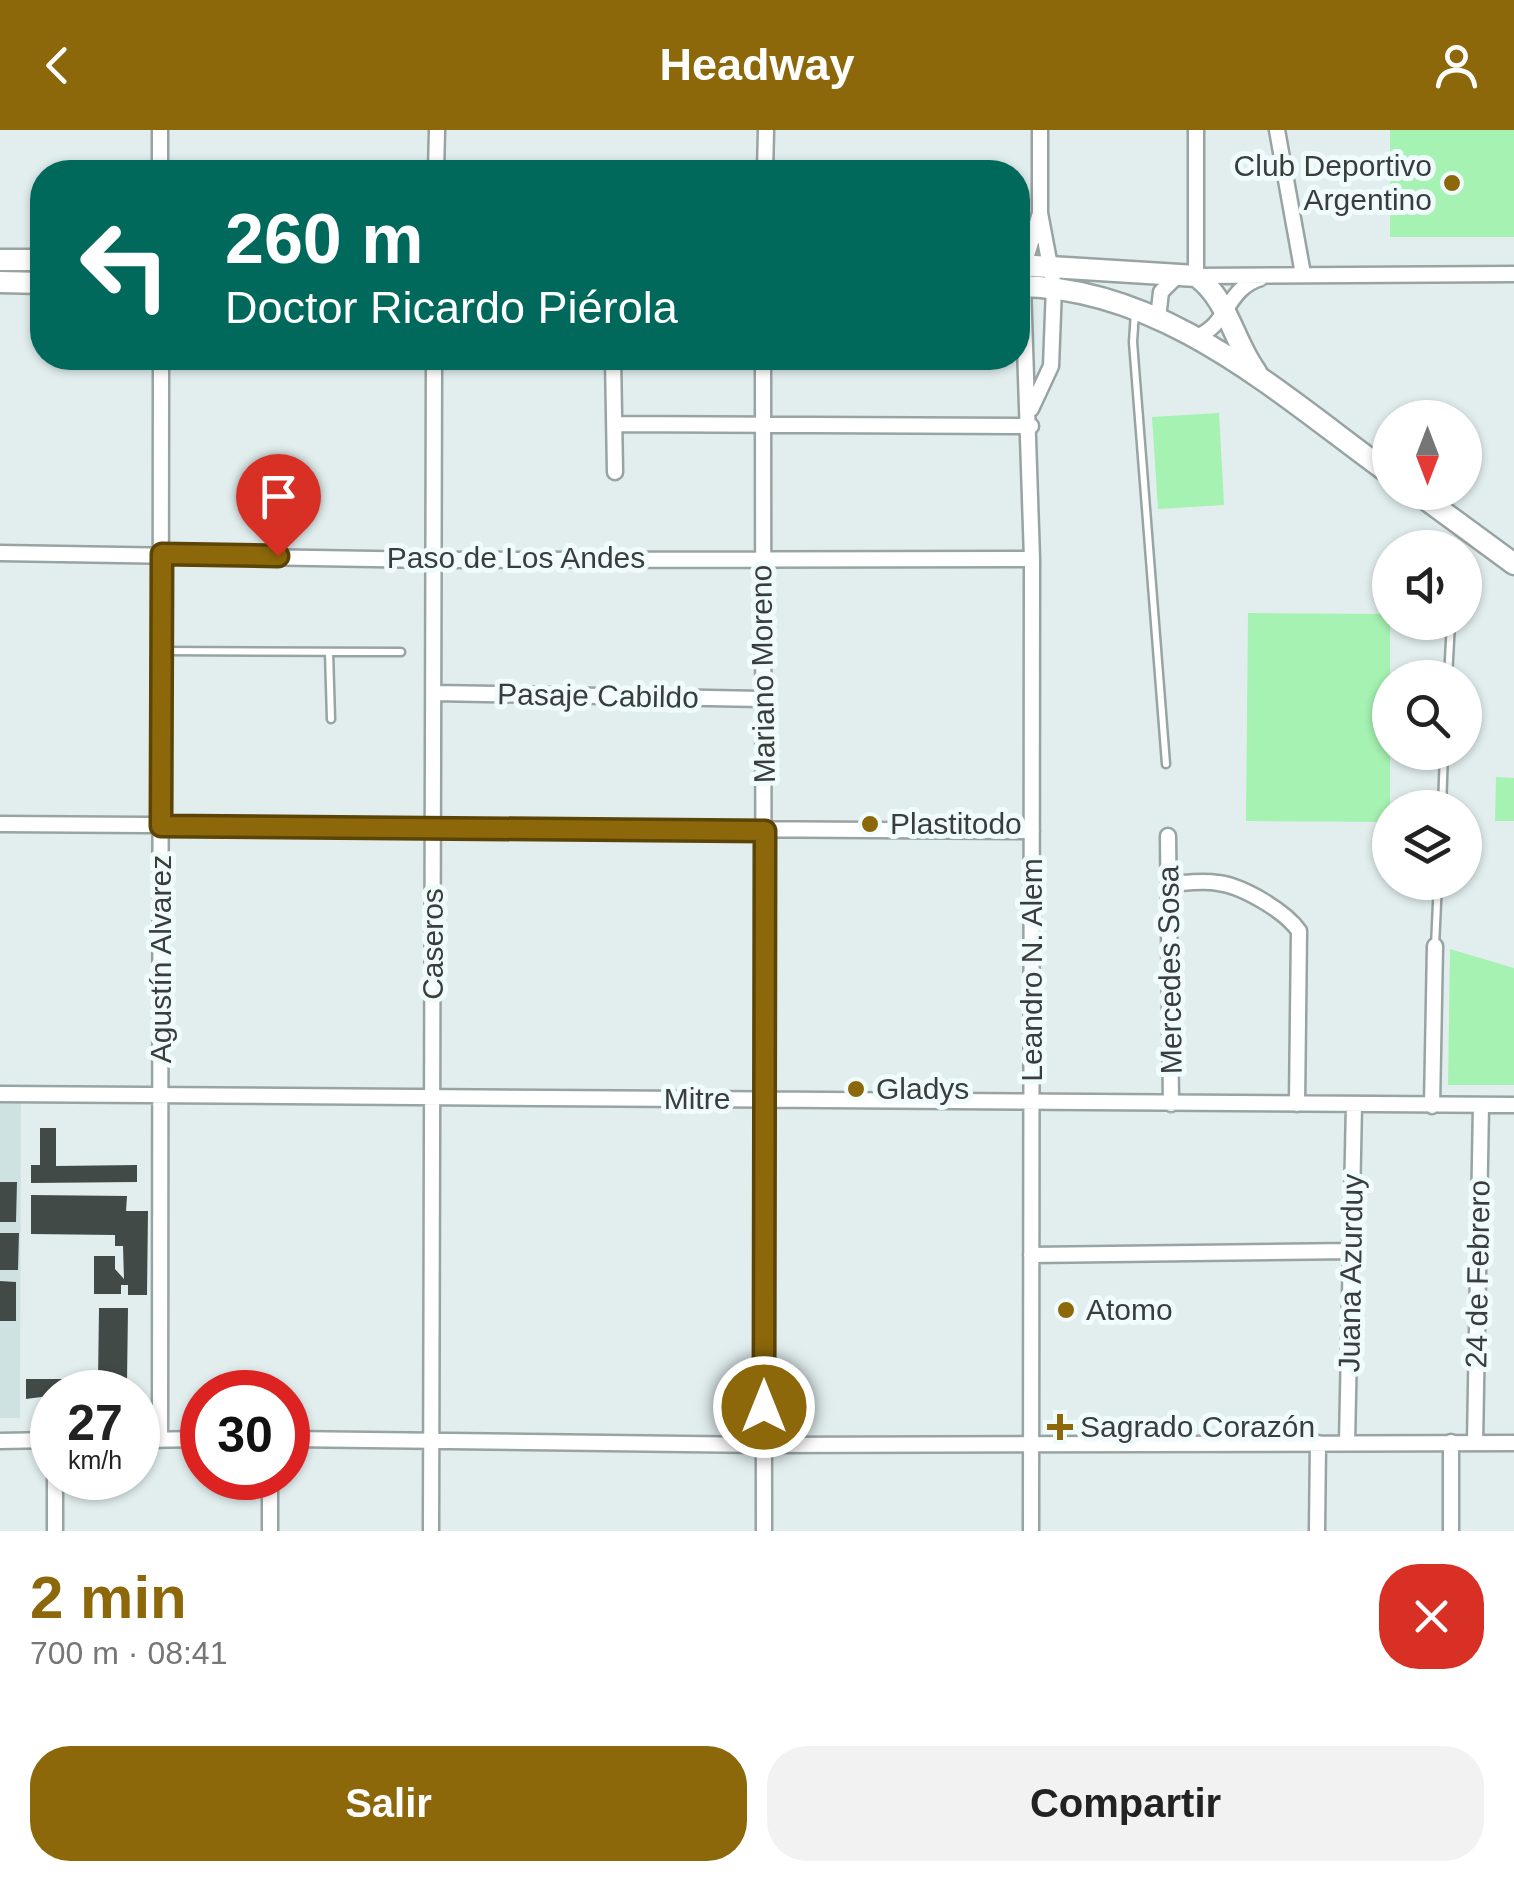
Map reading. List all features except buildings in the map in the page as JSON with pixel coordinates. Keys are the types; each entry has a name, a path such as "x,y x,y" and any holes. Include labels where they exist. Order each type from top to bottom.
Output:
{"main road":[{"path":"0,260 30,260"},
{"path":"1030,272 1050,265 1187,275 1225,308 1241,351 1263,382"},
{"path":"1030,279 1054,287 1098,293 1136,306 1196,337 1372,461"},
{"path":"0,282 30,283"},
{"path":"1440,510 1514,564"}],"street":[{"path":"160,130 160,160"},
{"path":"437,160 438,130"},
{"path":"765,160 766,130"},
{"name":"Leandro N. Alem","path":"1030,418 1051,366 1054,287 1040,213 1040,130"},
{"path":"1187,275 1196,130"},
{"path":"1277,130 1303,274"},
{"name":"Leandro N. Alem","path":"1030,244 1040,213"},
{"path":"1196,337 1212,331 1238,289 1271,274"},
{"path":"1158,318 1161,292 1187,275 1514,274"},
{"name":"Agustín Alvarez","path":"160,1370 161,370"},
{"name":"Caseros","path":"431,1531 434,370"},
{"path":"613,370 614,472"},
{"name":"Mariano Moreno","path":"764,370 764,1531"},
{"name":"Leandro N. Alem","path":"1027,370 1032,559 1030,1531"},
{"path":"614,424 763,425 1030,418"},
{"name":"Paso de Los Andes","path":"0,553 433,560 1032,559"},
{"name":"Pasaje Cabildo","path":"434,693 762,699"},
{"path":"0,824 1032,831"},
{"name":"Mercedes Sosa","path":"1168,836 1172,1104"},
{"path":"1170,884 1216,882 1235,887 1292,922 1299,931 1297,1104"},
{"path":"1432,1106 1435,946"},
{"name":"Mitre","path":"0,1094 1514,1106"},
{"name":"Juana Azurduy","path":"1347,1443 1354,1104"},
{"name":"24 de Febrero","path":"1474,1444 1481,1105"},
{"path":"1031,1256 1352,1251"},
{"path":"310,1439 764,1446 1514,1443"},
{"path":"0,1441 30,1440"},
{"path":"160,1440 180,1440"},
{"path":"1451,1442 1451,1531"},
{"path":"1317,1531 1318,1443"},
{"path":"55,1500 55,1531"},
{"path":"270,1500 270,1531"}],"lane":[{"path":"1136,306 1133,342 1166,764"},
{"path":"162,651 401,652"},
{"path":"329,652 331,719"},
{"path":"1435,946 1437,900"}],"shaded area":[{"path":"0,1103 21,1103 20,1418 0,1418"}],"green space":[{"name":"Club Deportivo Argentino","path":"1390,130 1514,130 1514,237 1390,237"},
{"path":"1219,413 1224,505 1158,509 1152,417"},
{"path":"1248,613 1372,614 1372,640 1390,640 1390,660 1372,660 1372,770 1390,770 1390,790 1372,790 1372,822 1246,821"},
{"path":"1496,777 1514,778 1514,821 1495,821"},
{"path":"1450,949 1514,968 1514,1085 1448,1085"}],"place":[{"name":"Club Deportivo Argentino","path":"1452,183"},
{"name":"Plastitodo","path":"870,824"},
{"name":"Gladys","path":"856,1089"},
{"name":"Atomo","path":"1066,1310"},
{"name":"Sagrado Corazón","path":"1060,1427"}],"route":[{"path":"278,556 162,554 161,826 765,831 764,1407"}]}
